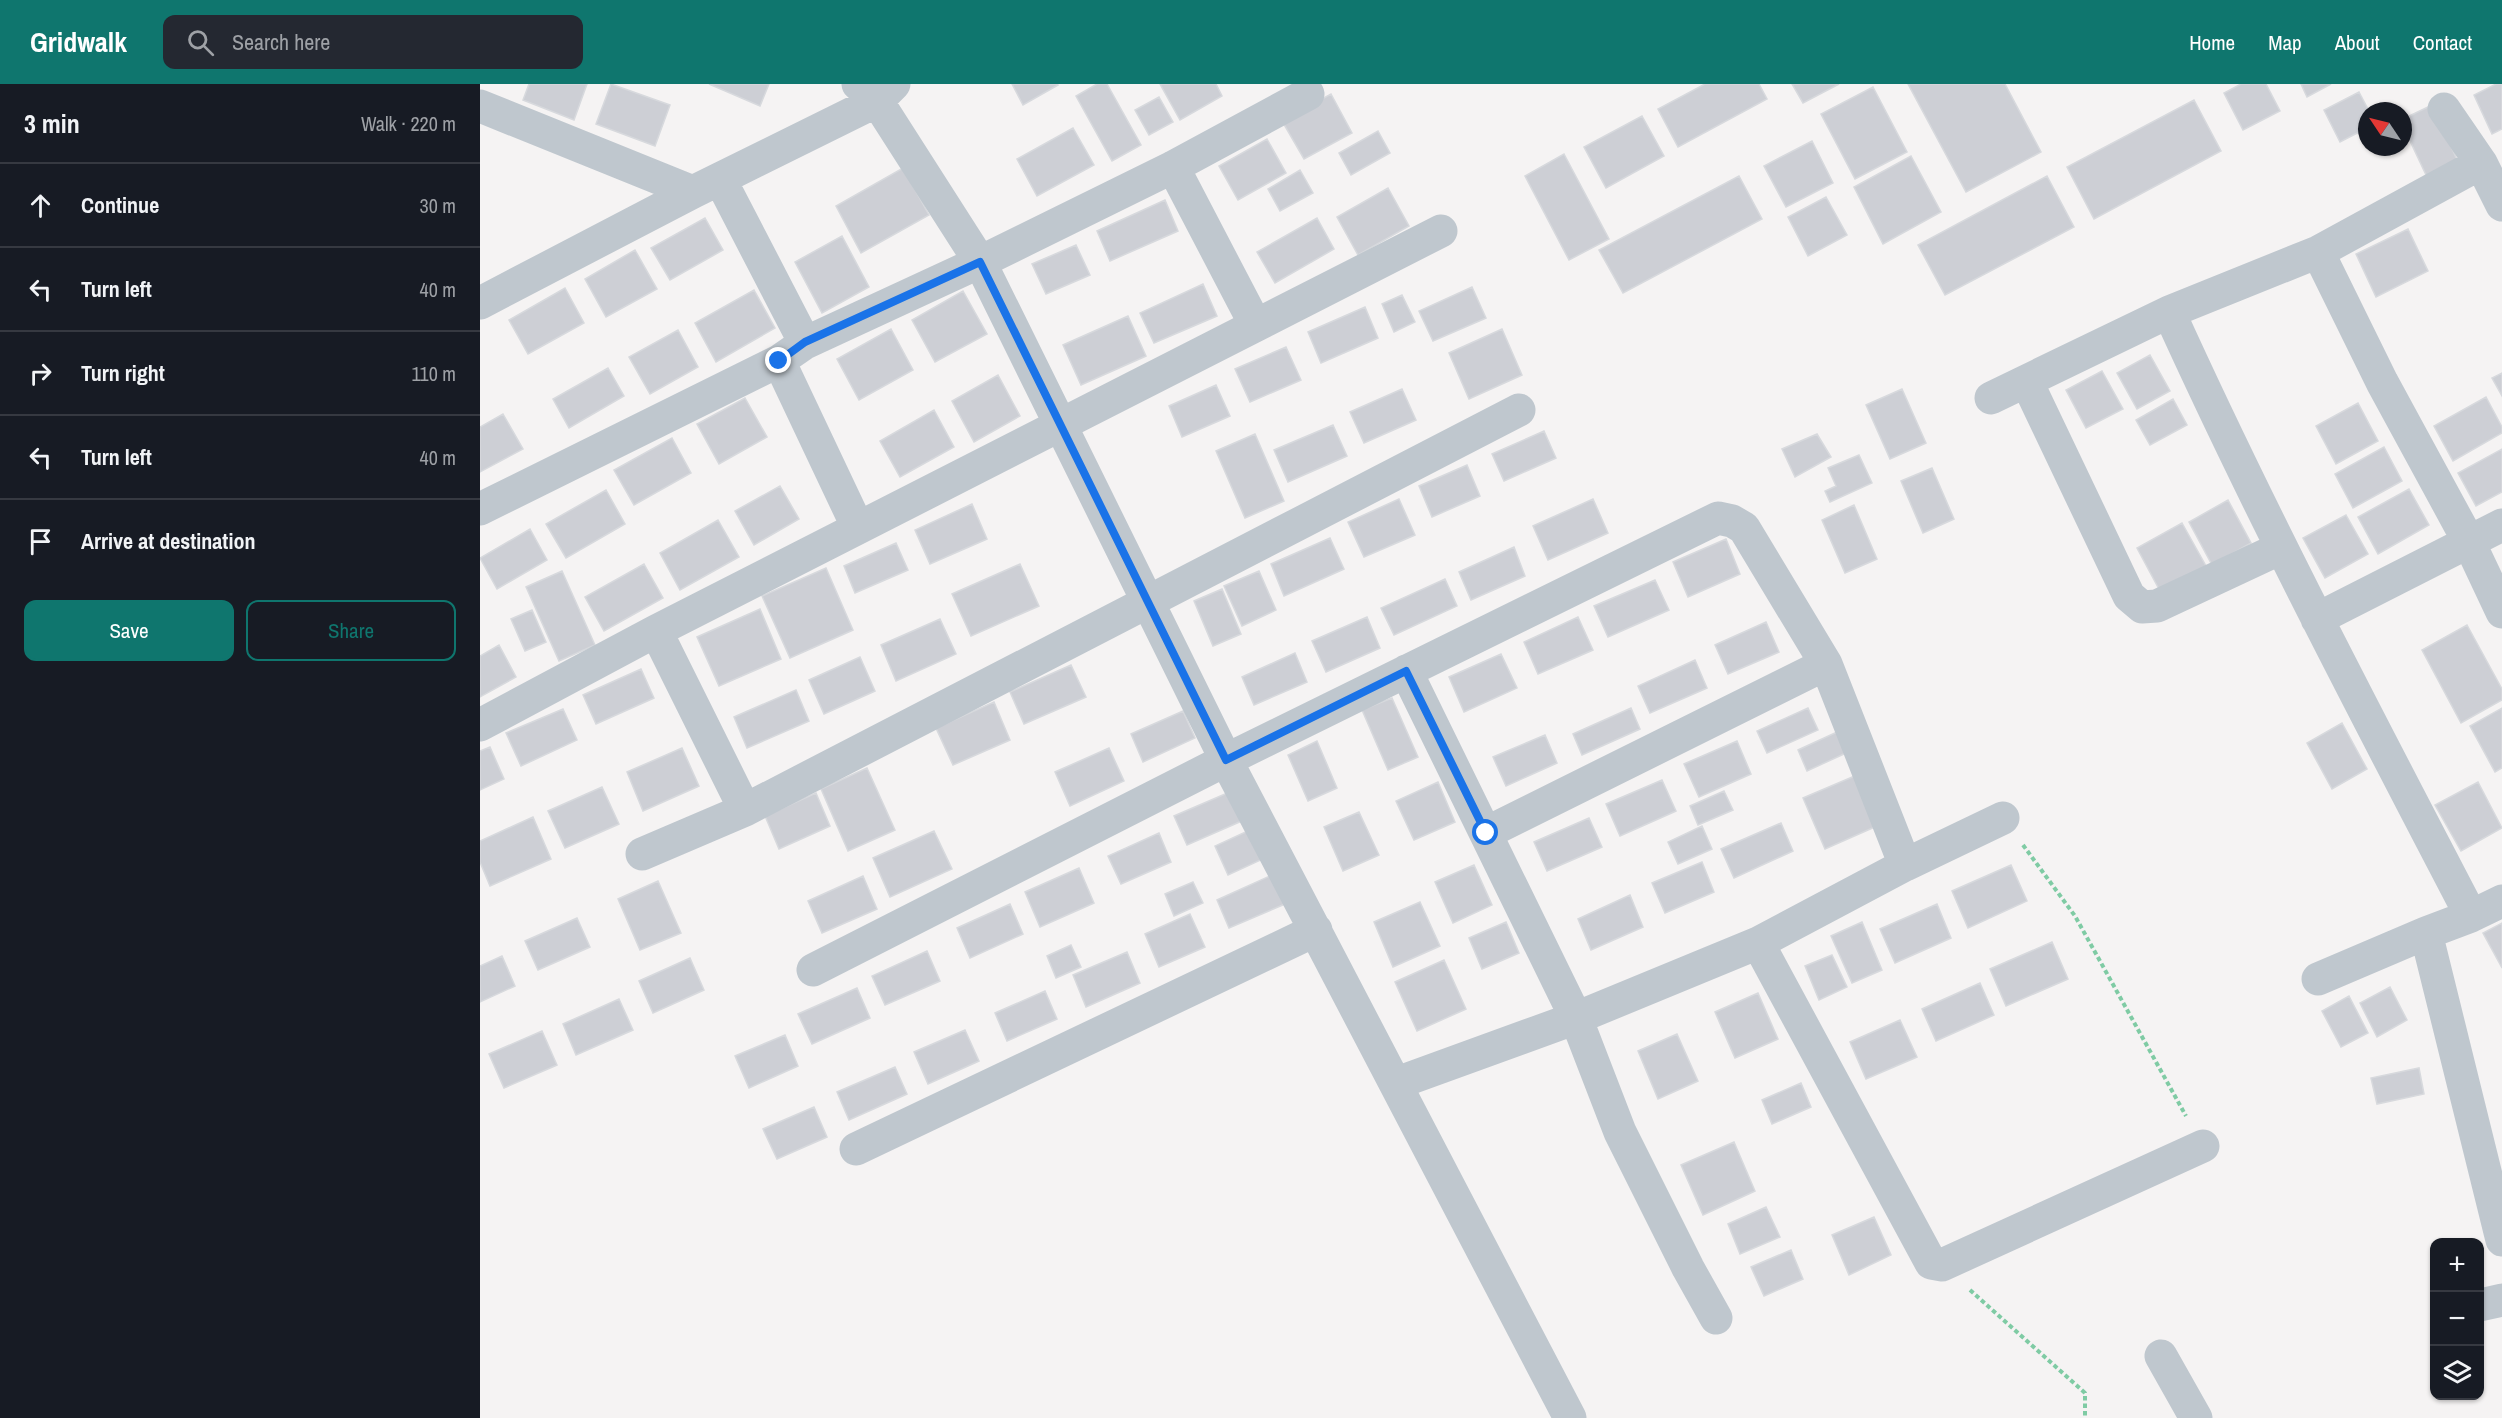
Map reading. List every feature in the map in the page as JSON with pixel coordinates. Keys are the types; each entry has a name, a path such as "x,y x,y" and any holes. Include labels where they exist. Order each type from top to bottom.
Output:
{"street":[{"path":"480,303 706,185 876,90 980,262 1226,760 1397,1083 1570,1418"},
{"path":"480,509 792,352 1173,167 1308,94"},
{"path":"480,106 706,185 792,352 858,528"},
{"path":"2444,109 2481,163 2502,205"},
{"path":"1991,398 2169,312 2318,252 2481,163"},
{"path":"1173,167 1255,324"},
{"path":"480,725 656,631 1441,231"},
{"path":"2318,252 2382,382 2469,542 2502,612"},
{"path":"2169,312 2228,441 2281,548 2471,916"},
{"path":"2027,382 2129,596 2142,607 2157,606 2281,548"},
{"path":"642,854 745,810 1519,410"},
{"path":"813,970 1226,760 1718,518 1732,521 1744,528 1826,664 1905,865"},
{"path":"2317,619 2502,525"},
{"path":"656,631 745,810"},
{"path":"1486,833 1826,664"},
{"path":"1406,671 1576,1018 1620,1132 1688,1268 1716,1318"},
{"path":"1397,1083 1576,1018 1758,943 1905,865 2003,818"},
{"path":"2318,979 2502,901"},
{"path":"856,1149 1316,930"},
{"path":"2426,933 2502,1240"},
{"path":"1758,943 1931,1263 1942,1265 2203,1146"},
{"path":"2484,1304 2502,1300"},
{"path":"2161,1356 2196,1418"}],"path":[{"path":"2003,818 2075,916 2203,1146"},
{"path":"1942,1265 2085,1393 2085,1418"}],"building":[{"path":"529,84 587,84 574,120 523,100"},
{"path":"611,84 670,105 655,146 596,124"},
{"path":"709,84 769,84 760,106"},
{"path":"1012,84 1057,84 1058,85 1023,105"},
{"path":"1097,84 1107,84 1141,145 1112,161 1076,96"},
{"path":"1160,84 1216,84 1222,96 1180,120"},
{"path":"1705,84 1759,84 1767,99 1678,147 1658,109"},
{"path":"1792,84 1839,84 1803,103"},
{"path":"1908,84 2005,84 2041,152 1966,192"},
{"path":"2241,84 2266,84 2280,111 2243,130 2224,93"},
{"path":"2301,84 2331,84 2307,97"},
{"path":"2496,84 2502,84 2502,129 2492,134 2474,95"},
{"path":"1873,87 1907,152 1855,179 1821,114"},
{"path":"2359,92 2364,102 2358,102 2358,133 2340,142 2324,110"},
{"path":"1331,94 1352,133 1304,159 1282,121"},
{"path":"1159,97 1173,122 1149,135 1135,110"},
{"path":"2194,100 2221,151 2094,219 2067,167"},
{"path":"2432,105 2458,162 2427,177 2412,145 2412,115"},
{"path":"1642,116 1664,156 1606,188 1584,147"},
{"path":"1073,128 1094,165 1037,196 1017,159"},
{"path":"1378,131 1390,153 1351,175 1339,153"},
{"path":"1267,139 1286,173 1238,200 1219,166"},
{"path":"1812,141 1833,183 1786,207 1764,166"},
{"path":"1564,154 1609,239 1569,260 1525,176"},
{"path":"1911,156 1941,212 1883,244 1854,187"},
{"path":"903,168 929,215 861,253 836,206"},
{"path":"1300,170 1313,193 1280,211 1268,189"},
{"path":"1739,176 1762,219 1623,293 1599,250"},
{"path":"2047,176 2074,227 1945,295 1918,245"},
{"path":"1388,188 1409,226 1358,255 1337,217"},
{"path":"1826,197 1847,235 1808,256 1788,217"},
{"path":"1165,200 1178,231 1110,261 1097,231"},
{"path":"705,218 723,250 670,280 651,248"},
{"path":"1317,218 1334,249 1275,283 1257,252"},
{"path":"2408,229 2428,271 2376,297 2356,254"},
{"path":"842,236 869,287 822,313 795,262"},
{"path":"1076,245 1090,275 1046,294 1032,264"},
{"path":"635,250 657,289 606,317 585,279"},
{"path":"1203,284 1217,316 1154,343 1140,313"},
{"path":"1472,287 1486,318 1433,341 1419,311"},
{"path":"565,288 584,323 528,354 509,320"},
{"path":"754,290 775,328 716,362 695,323"},
{"path":"963,291 987,334 935,362 912,320"},
{"path":"1402,295 1415,322 1394,332 1382,304"},
{"path":"1365,307 1378,338 1321,363 1308,332"},
{"path":"1128,316 1146,356 1081,385 1063,345"},
{"path":"891,329 913,370 859,400 837,359"},
{"path":"1502,329 1522,375 1469,399 1449,353"},
{"path":"678,330 698,367 650,394 629,357"},
{"path":"1286,347 1301,380 1250,402 1235,369"},
{"path":"2150,355 2170,391 2137,409 2117,373"},
{"path":"608,368 624,396 569,428 553,399"},
{"path":"2102,371 2123,409 2086,428 2066,390"},
{"path":"2502,373 2502,396 2492,378"},
{"path":"998,375 1020,416 974,442 952,401"},
{"path":"1216,385 1230,416 1182,437 1169,406"},
{"path":"1402,389 1416,420 1364,443 1350,412"},
{"path":"1902,389 1926,443 1890,459 1866,405"},
{"path":"2486,397 2502,427 2502,433 2453,461 2434,426"},
{"path":"745,398 767,437 719,464 697,424"},
{"path":"2173,399 2187,425 2150,445 2136,420"},
{"path":"2358,403 2378,441 2336,464 2316,426"},
{"path":"934,410 954,447 900,477 880,441"},
{"path":"503,414 523,449 480,472 480,427"},
{"path":"1333,425 1347,456 1288,482 1274,450"},
{"path":"1544,431 1556,458 1504,481 1492,454"},
{"path":"1255,434 1284,501 1245,518 1216,451"},
{"path":"1817,434 1831,457 1795,477 1782,449"},
{"path":"672,438 691,473 634,505 614,470"},
{"path":"2384,447 2402,481 2353,508 2335,474"},
{"path":"2502,449 2502,492 2476,506 2458,473"},
{"path":"1859,455 1872,483 1830,502 1825,491 1836,486 1828,468"},
{"path":"1467,465 1480,496 1432,517 1419,486"},
{"path":"1932,468 1954,519 1923,533 1901,481"},
{"path":"780,486 799,519 754,545 735,511"},
{"path":"2409,489 2429,525 2378,554 2358,517"},
{"path":"606,490 625,524 566,558 546,524"},
{"path":"1399,499 1415,535 1364,557 1348,522"},
{"path":"1593,499 1608,533 1548,560 1533,526"},
{"path":"2228,500 2251,543 2212,565 2189,522"},
{"path":"972,504 987,539 930,564 915,530"},
{"path":"1854,505 1877,559 1845,573 1822,520"},
{"path":"2346,515 2368,554 2325,578 2303,538"},
{"path":"718,520 739,557 680,590 660,553"},
{"path":"2182,523 2206,566 2160,591 2137,548"},
{"path":"530,529 547,560 497,589 480,558"},
{"path":"1330,538 1344,569 1284,596 1271,564"},
{"path":"1726,539 1740,574 1688,597 1673,562"},
{"path":"896,543 908,570 855,593 844,566"},
{"path":"1514,547 1525,576 1471,600 1459,572"},
{"path":"644,564 663,598 604,631 585,597"},
{"path":"1020,564 1039,606 971,636 952,594"},
{"path":"826,568 853,630 790,658 762,596"},
{"path":"562,571 595,645 559,661 526,587"},
{"path":"1259,571 1276,610 1242,626 1224,586"},
{"path":"1445,579 1457,606 1394,635 1381,608"},
{"path":"1655,580 1669,610 1608,637 1594,606"},
{"path":"1222,589 1241,634 1213,646 1194,601"},
{"path":"760,609 781,659 719,686 697,637"},
{"path":"532,610 546,642 525,651 511,619"},
{"path":"1367,617 1380,648 1326,672 1312,641"},
{"path":"1578,617 1593,650 1538,674 1524,642"},
{"path":"940,619 956,654 896,681 881,645"},
{"path":"1766,622 1779,652 1728,674 1715,645"},
{"path":"2467,625 2502,689 2502,700 2461,723 2422,650"},
{"path":"499,645 516,677 480,697 480,656"},
{"path":"1295,653 1307,682 1254,705 1242,677"},
{"path":"1501,654 1517,688 1464,712 1449,677"},
{"path":"860,657 875,691 824,714 809,680"},
{"path":"1695,660 1707,688 1650,713 1638,686"},
{"path":"1071,665 1086,697 1024,724 1010,692"},
{"path":"641,669 654,698 596,724 583,695"},
{"path":"796,690 809,721 747,748 734,717"},
{"path":"1392,698 1418,757 1388,770 1362,710"},
{"path":"994,702 1010,740 953,765 936,728"},
{"path":"1631,708 1640,729 1582,755 1573,734"},
{"path":"1808,708 1818,730 1767,753 1757,731"},
{"path":"2502,708 2502,768 2495,772 2470,726"},
{"path":"563,709 577,740 521,766 506,733"},
{"path":"1183,711 1195,738 1143,762 1131,734"},
{"path":"2342,723 2367,769 2332,789 2307,743"},
{"path":"1837,732 1846,753 1807,771 1798,750"},
{"path":"1545,735 1557,763 1506,786 1493,757"},
{"path":"1317,741 1337,788 1308,801 1288,755"},
{"path":"1737,741 1751,774 1699,797 1684,764"},
{"path":"490,747 504,779 480,790 480,751"},
{"path":"682,748 699,786 643,811 627,772"},
{"path":"1109,748 1124,781 1070,806 1055,772"},
{"path":"867,768 895,830 848,851 821,789"},
{"path":"1864,772 1886,822 1825,849 1803,798"},
{"path":"1662,780 1676,811 1620,836 1606,804"},
{"path":"1438,782 1455,822 1414,840 1396,801"},
{"path":"2478,782 2502,828 2461,851 2435,805"},
{"path":"602,787 619,824 565,848 548,811"},
{"path":"1232,791 1244,820 1187,845 1174,816"},
{"path":"1724,791 1733,810 1698,825 1690,806"},
{"path":"816,793 830,826 779,849 765,816"},
{"path":"1359,812 1379,855 1343,871 1324,827"},
{"path":"533,817 551,859 490,886 480,862 480,841"},
{"path":"1589,818 1602,847 1547,871 1534,842"},
{"path":"1781,823 1793,851 1734,878 1721,849"},
{"path":"1702,826 1712,849 1678,864 1668,842"},
{"path":"1252,829 1265,858 1228,875 1215,846"},
{"path":"934,831 952,869 890,897 873,858"},
{"path":"1159,833 1171,862 1121,884 1108,856"},
{"path":"1702,862 1714,892 1665,913 1652,883"},
{"path":"1474,865 1492,905 1453,923 1435,882"},
{"path":"2011,865 2027,901 1968,928 1952,891"},
{"path":"1079,868 1094,903 1040,927 1025,892"},
{"path":"1272,875 1285,904 1229,928 1217,900"},
{"path":"863,876 877,909 822,933 808,901"},
{"path":"658,881 681,933 640,950 618,899"},
{"path":"1193,882 1203,903 1174,916 1165,894"},
{"path":"1630,895 1643,927 1591,950 1578,919"},
{"path":"1420,902 1440,946 1393,967 1374,922"},
{"path":"1010,904 1023,934 970,958 957,928"},
{"path":"1937,904 1951,938 1895,963 1880,929"},
{"path":"1190,914 1205,947 1159,967 1145,934"},
{"path":"577,918 590,947 538,970 525,941"},
{"path":"1506,922 1519,953 1482,969 1469,938"},
{"path":"1862,922 1882,970 1852,983 1831,936"},
{"path":"2502,923 2502,968 2483,933"},
{"path":"2052,942 2068,979 2006,1006 1990,969"},
{"path":"1071,945 1081,967 1056,978 1047,956"},
{"path":"927,951 940,981 885,1005 872,976"},
{"path":"1127,952 1140,983 1086,1007 1073,975"},
{"path":"1832,955 1847,987 1819,1000 1805,966"},
{"path":"502,956 515,986 480,1002 480,966"},
{"path":"690,958 704,990 653,1013 639,981"},
{"path":"1444,960 1466,1009 1417,1031 1395,982"},
{"path":"1980,983 1994,1015 1936,1041 1922,1009"},
{"path":"2390,987 2407,1020 2377,1037 2360,1003"},
{"path":"857,988 870,1018 812,1044 798,1014"},
{"path":"1045,991 1057,1019 1007,1041 995,1013"},
{"path":"1758,993 1778,1039 1735,1058 1715,1012"},
{"path":"2349,996 2368,1033 2341,1047 2322,1011"},
{"path":"619,999 633,1030 576,1055 563,1024"},
{"path":"1900,1020 1917,1057 1866,1079 1850,1042"},
{"path":"965,1030 979,1061 928,1084 914,1052"},
{"path":"542,1031 557,1065 504,1088 489,1054"},
{"path":"1677,1034 1698,1081 1658,1099 1638,1051"},
{"path":"785,1035 798,1066 749,1088 735,1056"},
{"path":"895,1067 907,1094 849,1120 837,1092"},
{"path":"2419,1068 2424,1094 2377,1104 2371,1078"},
{"path":"1801,1083 1811,1107 1772,1124 1762,1100"},
{"path":"814,1107 827,1137 777,1159 763,1129"},
{"path":"1734,1142 1755,1191 1703,1215 1681,1165"},
{"path":"1766,1207 1780,1237 1740,1254 1728,1224"},
{"path":"1874,1217 1891,1255 1849,1275 1832,1235"},
{"path":"1791,1250 1803,1279 1764,1296 1751,1267"}],"route":[{"path":"779,361 805,342 980,262 1226,760 1406,671 1486,833"}]}
